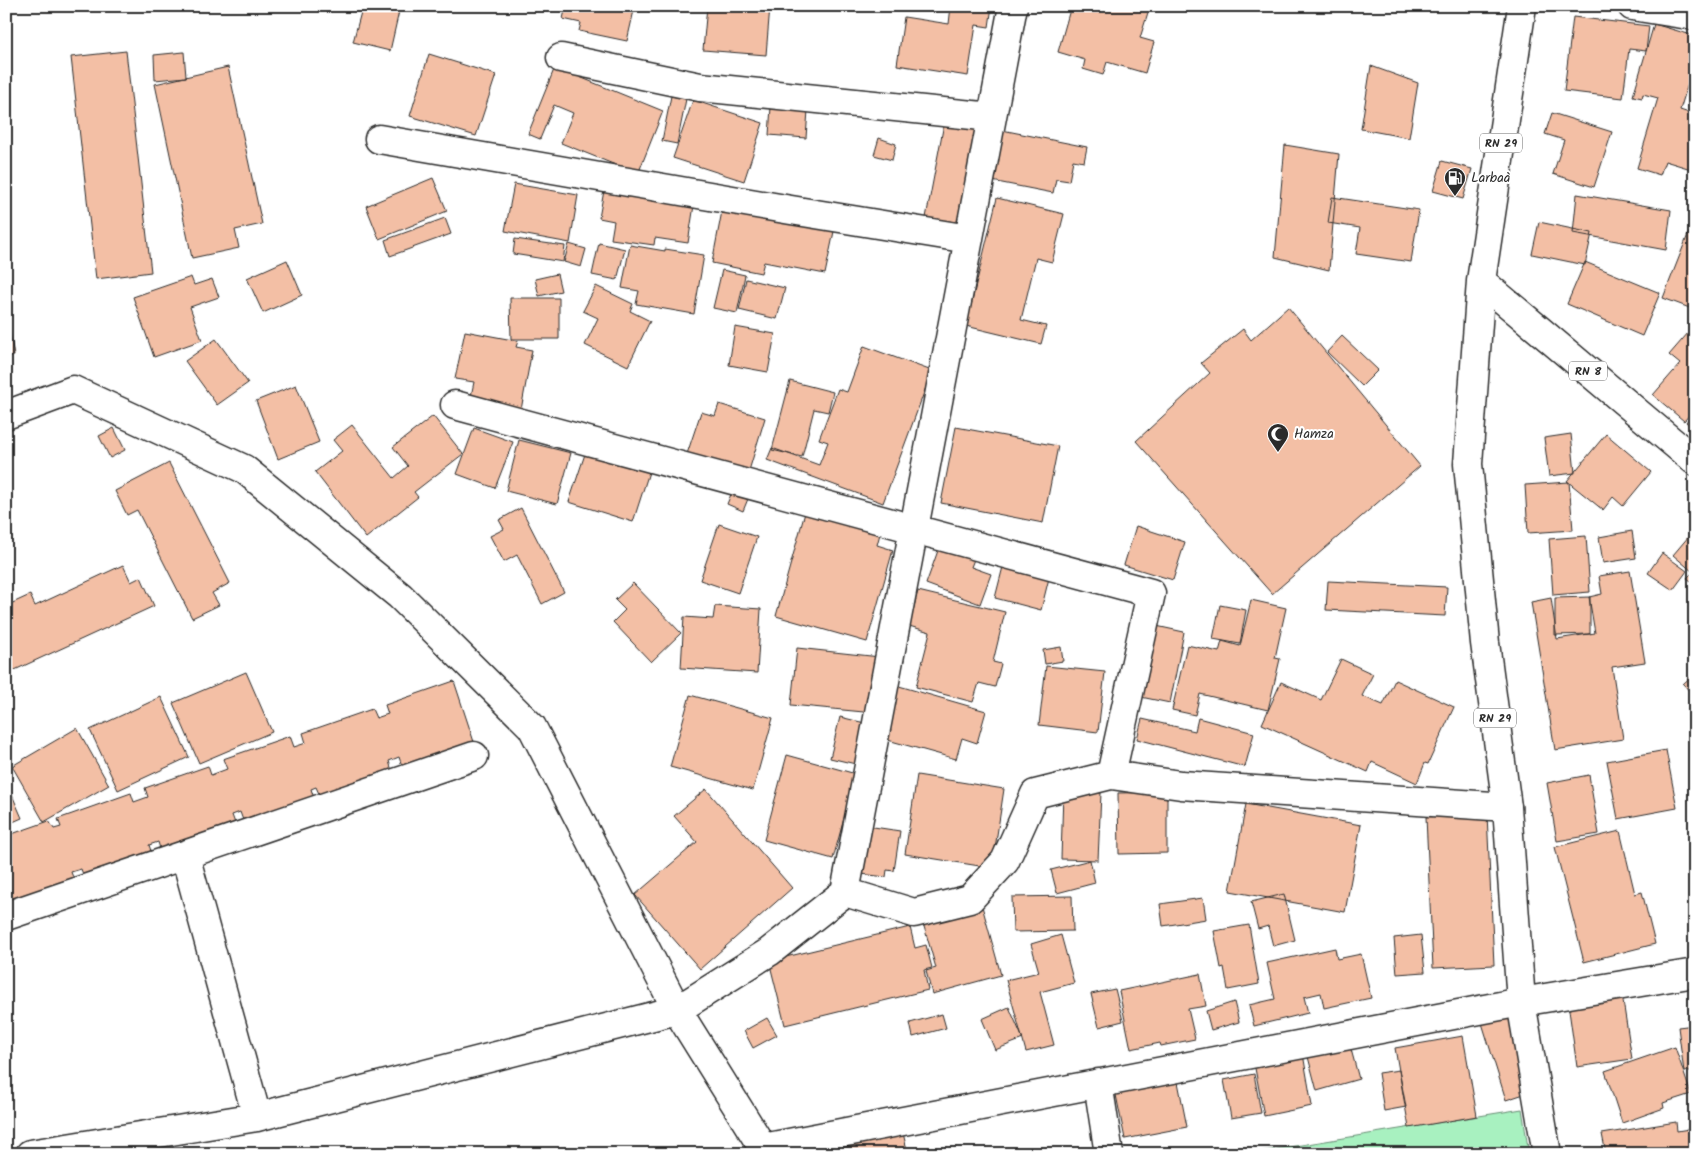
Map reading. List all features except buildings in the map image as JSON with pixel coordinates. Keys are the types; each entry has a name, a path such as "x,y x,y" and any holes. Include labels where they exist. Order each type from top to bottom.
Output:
{"street":[{"path":"30,1154 257,1117 676,1010 769,952 845,892 1013,6"},
{"name":"RN 29","path":"1522,6 1481,281 1468,464 1486,643 1507,807 1521,1002 1547,1154"},
{"path":"1632,6 1695,16"},
{"path":"561,58 700,87 992,117"},
{"path":"379,139 969,239"},
{"name":"RN 8","path":"1481,281 1695,461"},
{"path":"6,415 73,390 244,469 400,596 532,727 676,1010 764,1151 1098,1083 1521,1002 1695,973"},
{"path":"455,405 1151,593 1111,775"},
{"path":"6,916 474,756"},
{"path":"845,892 914,913 970,899 1005,861 1035,794 1111,775 1181,785 1507,807"},
{"path":"185,855 257,1117"},
{"path":"1098,1083 1109,1154"}],"green space":[{"path":"1522,1109 1529,1154 1246,1154"}],"place":[{"name":"Larbaà","path":"1455,197"},
{"name":"Hamza","path":"1278,453"}]}
